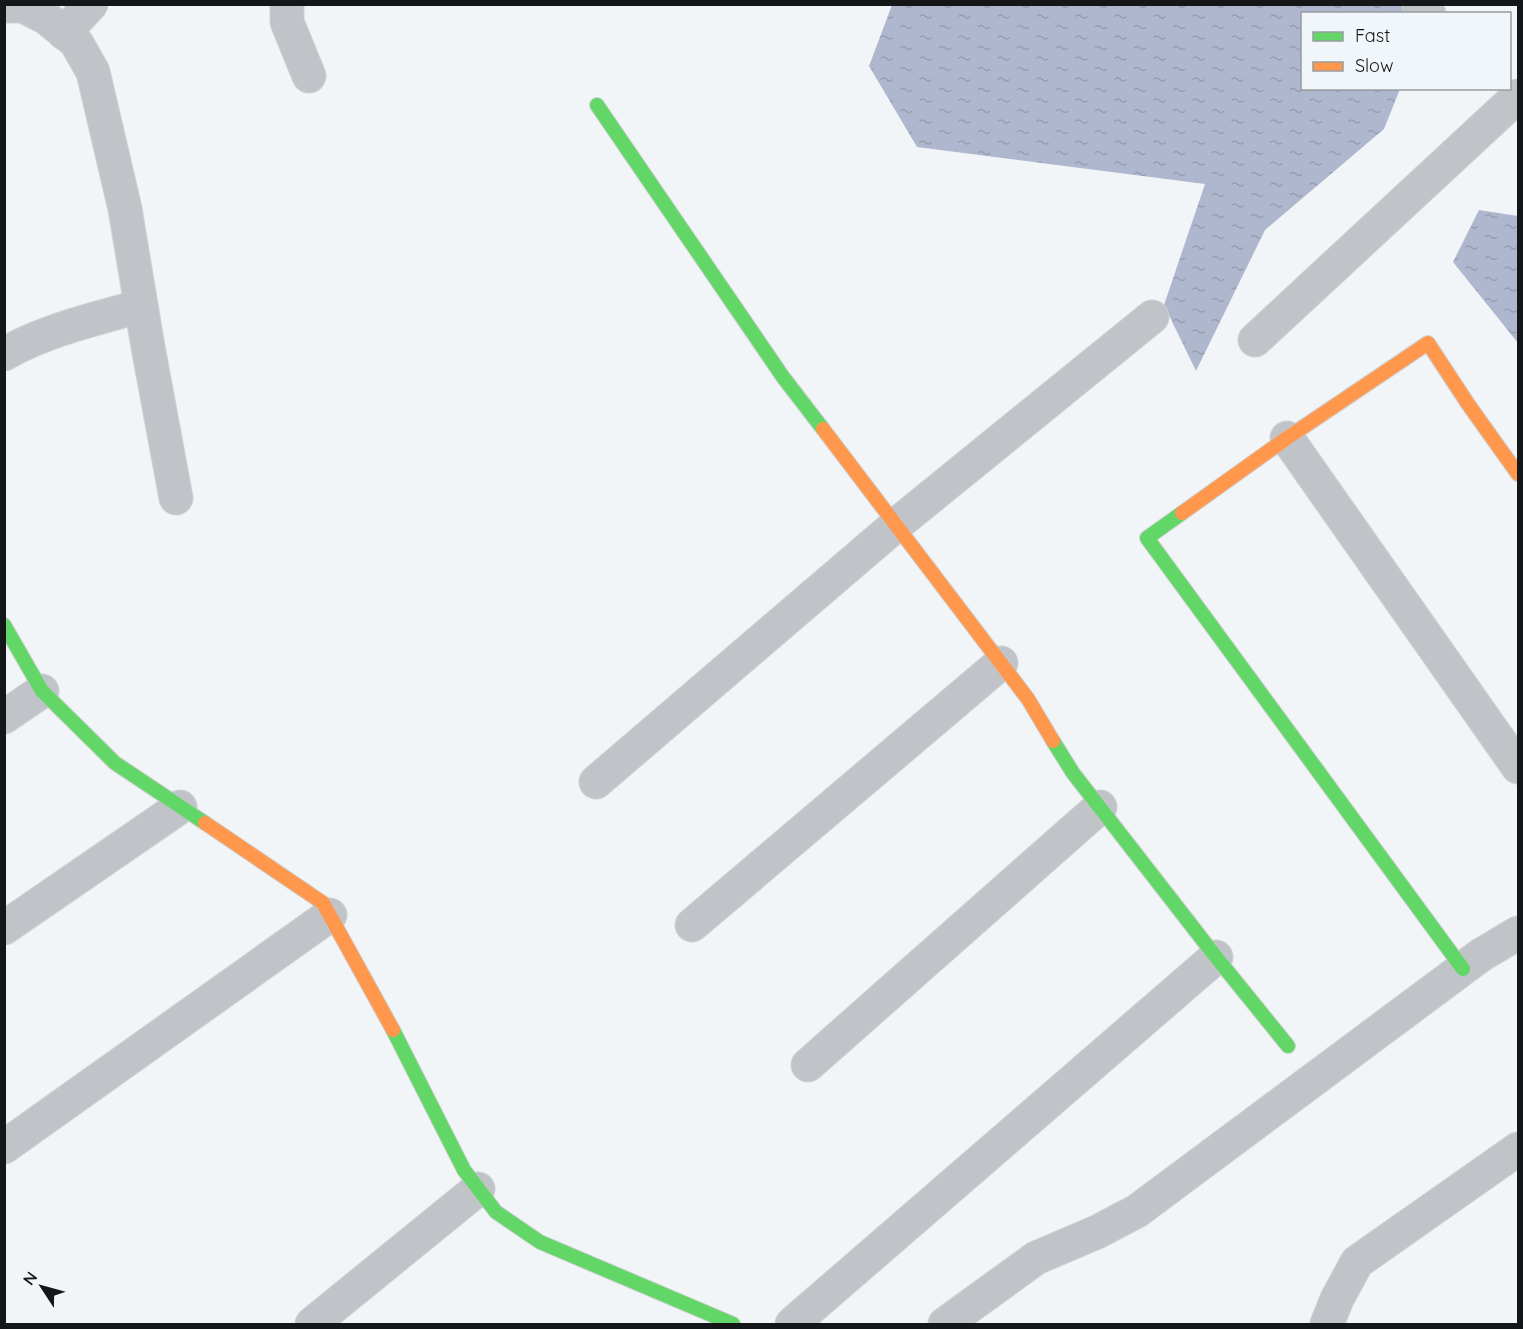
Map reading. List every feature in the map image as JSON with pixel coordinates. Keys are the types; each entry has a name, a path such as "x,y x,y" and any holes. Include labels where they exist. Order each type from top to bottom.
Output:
{"street":[{"path":"64,33 91,4"},
{"path":"287,4 288,22 309,76"},
{"path":"4,6 22,6 45,17 76,42 93,72 124,209 176,498"},
{"path":"1255,340 1518,96"},
{"path":"597,105 783,377 1028,699 1073,773 1288,1046"},
{"path":"4,354 48,334 141,306"},
{"path":"596,782 896,525 1152,317"},
{"path":"1463,969 1146,538 1287,438 1428,343 1518,474"},
{"path":"1287,438 1518,767"},
{"path":"4,625 42,691 115,763 323,903 384,1011 464,1170 496,1212 540,1242 733,1324"},
{"path":"692,925 1001,663"},
{"path":"4,717 42,691"},
{"path":"4,928 180,807"},
{"path":"808,1065 1100,807"},
{"path":"4,1147 330,915"},
{"path":"945,1324 1036,1258 1097,1232 1137,1211 1481,955 1518,933"},
{"path":"792,1324 1216,957"},
{"path":"1327,1324 1337,1299 1357,1262 1518,1149"},
{"path":"312,1324 478,1189"}],"water":[{"path":"1398,4 1412,12 1301,12 1301,90 1400,90 1384,129 1265,230 1196,371 1164,305 1205,184 917,147 869,66 892,5"},
{"path":"1479,210 1518,216 1518,343 1453,262"}],"traffic: fast":[{"path":"597,105 783,377 823,429"},
{"path":"1182,513 1147,538 1463,969"},
{"path":"4,625 42,691 115,763 205,823"},
{"path":"1053,741 1073,773 1288,1046"},
{"path":"393,1030 464,1170 496,1212 540,1242 733,1324"}],"traffic: slow":[{"path":"1182,513 1287,438 1428,343 1518,474"},
{"path":"823,429 1028,699 1053,741"},
{"path":"205,823 323,903 393,1030"}]}
